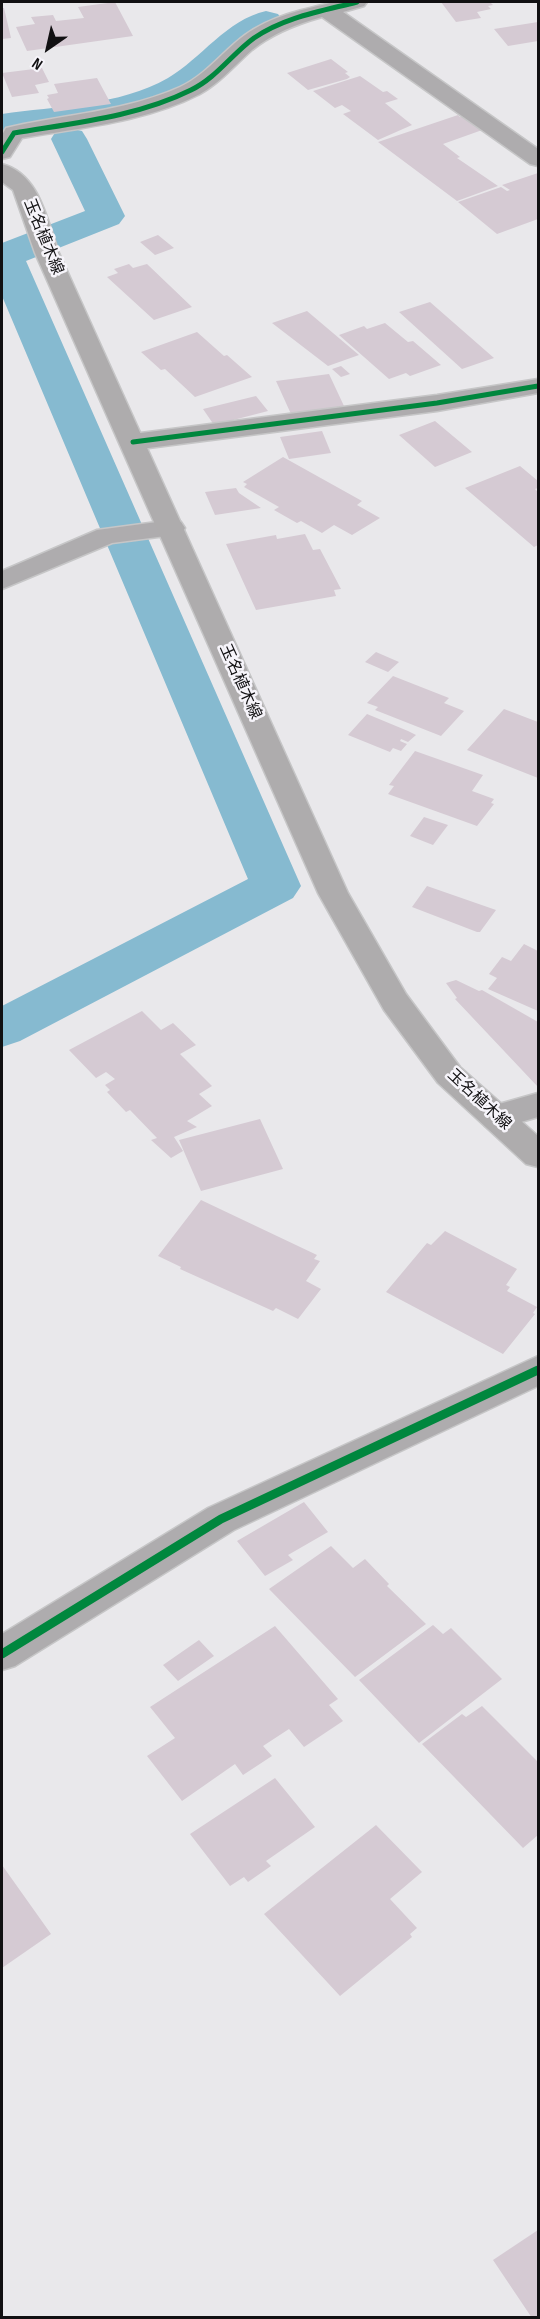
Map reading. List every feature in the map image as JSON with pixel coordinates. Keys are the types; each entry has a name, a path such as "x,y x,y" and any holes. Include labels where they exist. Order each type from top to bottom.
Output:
{"main road":[{"name":"玉名植木線","path":"2,171 23,187 47,253 172,528 333,893 395,1002 449,1075 538,1155"}],"street":[{"path":"2,152 8,123 139,109 171,99 208,78 241,48 262,33 283,23 357,2"},
{"path":"326,10 538,159"},
{"path":"133,442 437,403 538,386"},
{"path":"2,581 106,536 172,528"},
{"path":"497,1117 538,1105"},
{"path":"2,1654 220,1519 538,1370"}],"building":[{"path":"115,2 133,36 27,51 16,27 35,24 31,17 53,15 56,21 84,18 78,7"},
{"path":"441,2 490,2 493,5 488,6 491,9 477,12 481,18 456,22"},
{"path":"2,8 4,8 11,38 2,39"},
{"path":"538,22 538,41 508,46 494,29"},
{"path":"331,59 348,72 345,73 350,77 308,90 287,73"},
{"path":"42,68 49,82 35,85 39,93 12,97 2,73"},
{"path":"360,76 398,99 385,103 412,125 378,140 343,114 351,111 342,105 335,108 313,91"},
{"path":"97,78 111,104 54,112 47,95 58,93 54,84"},
{"path":"458,115 460,117 465,115 485,129 443,144 460,157 457,158 498,186 457,201 378,142"},
{"path":"538,173 538,219 497,234 458,202 501,187 507,191 510,190 502,185"},
{"path":"158,235 174,248 155,255 140,242"},
{"path":"129,264 133,268 147,264 192,307 154,320 107,277 118,273 114,269"},
{"path":"430,302 494,358 462,369 399,312"},
{"path":"307,311 359,355 328,366 272,323"},
{"path":"385,323 408,342 413,341 441,365 410,376 406,373 389,379 339,335 364,326 367,329"},
{"path":"197,332 252,377 195,397 165,369 161,370 141,352"},
{"path":"341,366 350,374 341,377 332,369"},
{"path":"329,374 344,406 291,414 276,381"},
{"path":"256,396 268,411 214,425 203,409"},
{"path":"435,421 472,452 435,467 399,435"},
{"path":"322,431 331,453 289,459 280,437"},
{"path":"283,457 362,501 357,505 380,518 352,535 334,525 322,533 274,510 279,507 244,487 247,484 243,482"},
{"path":"520,466 538,481 538,488 535,489 538,492 538,545 534,547 465,488"},
{"path":"236,488 239,493 261,508 215,515 205,492"},
{"path":"305,534 313,550 320,549 341,589 334,590 336,596 256,610 226,544 276,535 277,539"},
{"path":"376,652 399,662 388,672 365,662"},
{"path":"393,676 449,698 444,703 464,711 441,736 375,710 378,707 367,703"},
{"path":"504,709 538,722 538,778 467,750"},
{"path":"367,714 416,735 408,742 401,739 400,741 407,744 401,751 393,748 390,752 348,735"},
{"path":"415,751 483,775 472,791 494,799 491,803 494,804 477,826 388,794 394,786 389,785"},
{"path":"424,817 448,825 433,845 410,836"},
{"path":"427,886 496,910 480,932 477,932 412,907"},
{"path":"524,944 538,951 538,1011 488,989 497,978 489,974 502,957 511,961"},
{"path":"456,980 479,991 482,990 538,1022 538,1087 455,999 457,998 446,983"},
{"path":"142,1011 161,1030 173,1023 196,1045 180,1054 212,1086 199,1094 212,1106 187,1121 197,1127 174,1137 183,1151 171,1158 151,1140 157,1138 130,1110 126,1112 107,1092 110,1090 105,1085 115,1079 106,1072 96,1078 69,1050"},
{"path":"260,1119 283,1169 201,1191 179,1140"},
{"path":"201,1200 317,1255 314,1259 320,1261 306,1281 321,1289 298,1319 276,1308 273,1311 180,1269 181,1267 158,1256"},
{"path":"445,1231 517,1269 506,1285 510,1287 507,1291 537,1307 533,1313 535,1314 503,1354 386,1292 427,1243 431,1245"},
{"path":"304,1502 328,1532 288,1555 293,1560 265,1576 237,1541"},
{"path":"331,1546 353,1568 365,1559 389,1584 387,1586 426,1624 355,1677 269,1589"},
{"path":"433,1625 443,1634 451,1628 502,1679 419,1743 359,1680"},
{"path":"275,1626 338,1699 329,1705 343,1721 304,1747 289,1729 263,1746 272,1756 243,1775 235,1764 182,1801 147,1756 175,1738 150,1707"},
{"path":"199,1640 214,1656 178,1681 163,1665"},
{"path":"482,1706 538,1762 538,1835 523,1848 422,1744 462,1714 466,1717"},
{"path":"275,1778 315,1827 266,1861 271,1866 248,1882 244,1877 230,1886 190,1834"},
{"path":"376,1825 422,1872 390,1899 417,1928 410,1934 412,1937 340,1996 264,1914"},
{"path":"2,1865 51,1934 2,1968"},
{"path":"538,2230 538,2318 532,2318 493,2260"}],"waterway":[{"path":"2,125 110,109 169,92 195,76 241,37 266,21"},
{"path":"2,1028 276,886 4,256 106,216 69,139"}],"cycle path":[{"path":"2,152 14,133 126,112 170,99 201,84 244,46 273,27 296,18 357,2"},
{"path":"133,442 437,403 538,386"},
{"path":"2,1654 221,1519 538,1370"}]}
